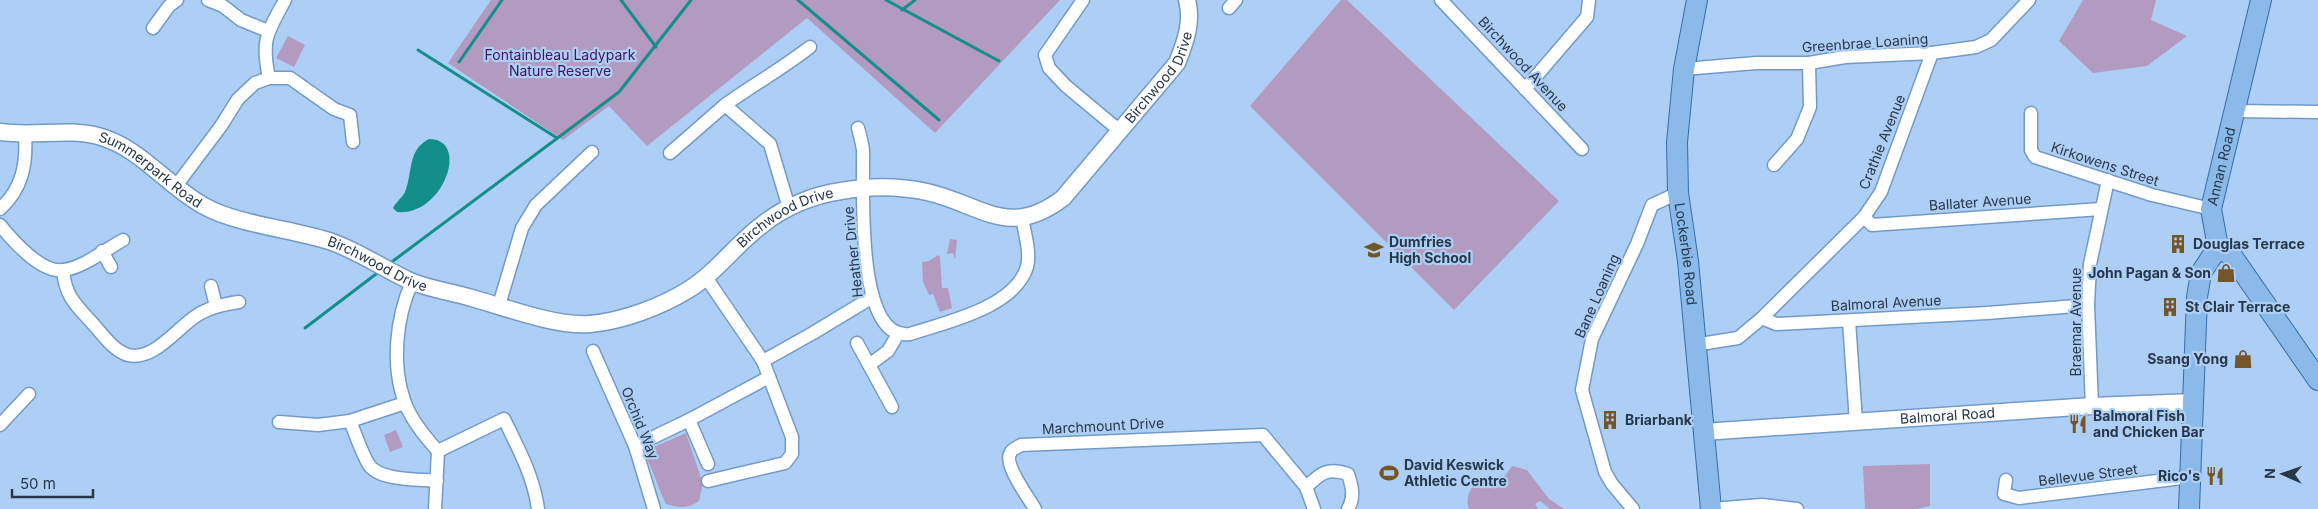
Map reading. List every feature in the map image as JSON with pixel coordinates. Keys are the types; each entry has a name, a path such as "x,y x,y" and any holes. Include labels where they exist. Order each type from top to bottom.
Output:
{"main road":[{"name":"Lockerbie Road","path":"1697,0 1684,69 1677,142 1678,193 1688,261 1694,346 1711,509"},
{"name":"Annan Road","path":"2218,247 2211,209 2261,0"},
{"path":"2189,509 2194,343 2201,273 2218,247 2232,256 2318,380"}],"street":[{"path":"153,28 169,6 177,0"},
{"path":"208,0 223,6 241,20 268,31"},
{"path":"269,78 264,45 268,31 285,0"},
{"path":"1083,0 1046,55 1049,68 1066,86 1120,131"},
{"name":"Birchwood Drive","path":"298,232 333,242 412,282 556,321 589,324 617,319 655,307 690,289 762,224 788,208 828,192 861,188 895,188 946,197 986,214 1000,217 1034,215 1048,210 1063,198 1177,63 1185,44 1189,25 1187,0"},
{"name":"Birchwood Avenue","path":"1442,0 1582,149"},
{"path":"1525,89 1587,17 1589,0"},
{"name":"Greenbrae Loaning","path":"1684,69 1756,63 1809,62 1845,57 1932,53 1976,47 1990,40 2029,0"},
{"path":"670,153 725,105 759,81 781,69 810,47"},
{"name":"Crathie Avenue","path":"1762,318 1864,217 1881,192 1932,53"},
{"path":"1774,165 1798,139 1810,107 1809,62"},
{"path":"176,186 221,126 238,99 255,82 269,78 290,78 334,109 350,115 353,142"},
{"path":"725,105 770,144 788,208"},
{"path":"2235,111 2318,112"},
{"name":"Kirkowens Street","path":"2031,113 2030,150 2035,157 2152,195 2211,209"},
{"name":"Heather Drive","path":"858,128 863,149 861,188 871,298 888,328 898,334"},
{"name":"Summerpark Road","path":"0,132 25,135 98,136 117,143 134,153 206,207 227,216 298,232"},
{"path":"0,209 20,184 24,171 25,135"},
{"path":"499,305 522,228 536,205 592,152"},
{"name":"Braemar Avenue","path":"2092,406 2088,305 2090,264 2108,180"},
{"name":"Bane Loaning","path":"1633,509 1612,484 1598,452 1582,390 1585,368 1592,339 1637,244 1652,205 1678,193"},
{"name":"Ballater Avenue","path":"1864,217 1872,224 2101,209"},
{"path":"869,364 888,351 898,334 910,334 989,307 1009,291 1020,280 1027,266 1028,248 1022,217"},
{"path":"0,226 38,262 50,269 63,270 76,266 123,240"},
{"path":"102,251 111,267"},
{"path":"63,270 66,291 73,301 114,347 129,355 148,354 196,316 216,306 239,302"},
{"path":"705,276 763,360 792,437 792,454 785,463 708,481"},
{"path":"412,282 400,321 396,358 405,403 422,433 438,451 435,509"},
{"path":"212,286 216,306"},
{"path":"763,360 871,298"},
{"name":"Balmoral Avenue","path":"1762,318 1776,324 2088,305"},
{"path":"1694,346 1738,338 1762,318"},
{"path":"1849,321 1856,422"},
{"path":"857,343 892,407"},
{"name":"Orchid Way","path":"593,350 635,446 654,509"},
{"path":"635,446 689,420 769,377"},
{"path":"2,420 29,394"},
{"name":"Balmoral Road","path":"1703,432 2092,406 2193,402"},
{"path":"278,422 318,425 350,421 405,403"},
{"path":"438,451 504,418 536,493 538,509"},
{"path":"689,420 708,464"},
{"path":"350,421 369,465 375,472 384,476 437,481"},
{"name":"Marchmount Drive","path":"1035,509 1011,469 1008,460 1010,452 1021,445 1263,435 1306,486"},
{"path":"1314,509 1306,486 1321,473 1335,470 1348,474 1353,486 1352,503 1348,509"},
{"name":"Bellevue Street","path":"2006,480 2004,494 2019,498 2190,477"},
{"path":"1711,509 1762,506 1797,509"}],"green space":[{"name":"Fontainbleau Ladypark Nature Reserve","path":"491,0 1060,0 935,133 807,18 647,146 609,106 563,140 448,63"},
{"path":"1341,0 1347,0 1559,201 1454,310 1250,106"},
{"path":"2083,0 2156,0 2151,20 2187,36 2147,66 2093,73 2059,41"},
{"path":"288,36 305,45 294,67 276,58"},
{"path":"950,239 957,240 955,260 953,253 947,254"},
{"path":"938,255 940,257 942,288 948,288 952,308 940,312 933,294 929,295 923,282 922,262 929,261"},
{"path":"396,430 403,447 390,452 384,435"},
{"path":"686,433 703,484 699,501 687,507 679,507 666,504 643,453 644,448 648,445 654,447"},
{"path":"1930,464 1930,506 1917,509 1865,509 1863,466"},
{"path":"1512,466 1527,470 1549,499 1564,509 1550,509 1540,501 1535,504 1538,509 1469,509 1468,495 1476,483 1486,479 1501,481"}],"shaded area":[{"path":"429,139 442,142 448,151 449,163 446,177 438,191 427,203 413,210 397,212 393,208 405,192 417,149"}],"waterway":[{"path":"459,62 502,0"},
{"path":"621,0 656,47"},
{"path":"389,264 619,92 691,0"},
{"path":"798,0 939,120"},
{"path":"886,0 999,61"},
{"path":"902,10 915,0"},
{"path":"418,50 557,138"},
{"path":"305,328 380,271"}],"place":[{"name":"Douglas Terrace","path":"2178,244"},
{"name":"Dumfries High School","path":"1374,250"},
{"name":"John Pagan & Son","path":"2226,273"},
{"name":"St Clair Terrace","path":"2170,307"},
{"name":"Ssang Yong","path":"2243,359"},
{"name":"Briarbank","path":"1610,420"},
{"name":"Balmoral Fish and Chicken Bar","path":"2078,424"},
{"name":"David Keswick Athletic Centre","path":"1389,473"},
{"name":"Rico's","path":"2215,476"}]}
